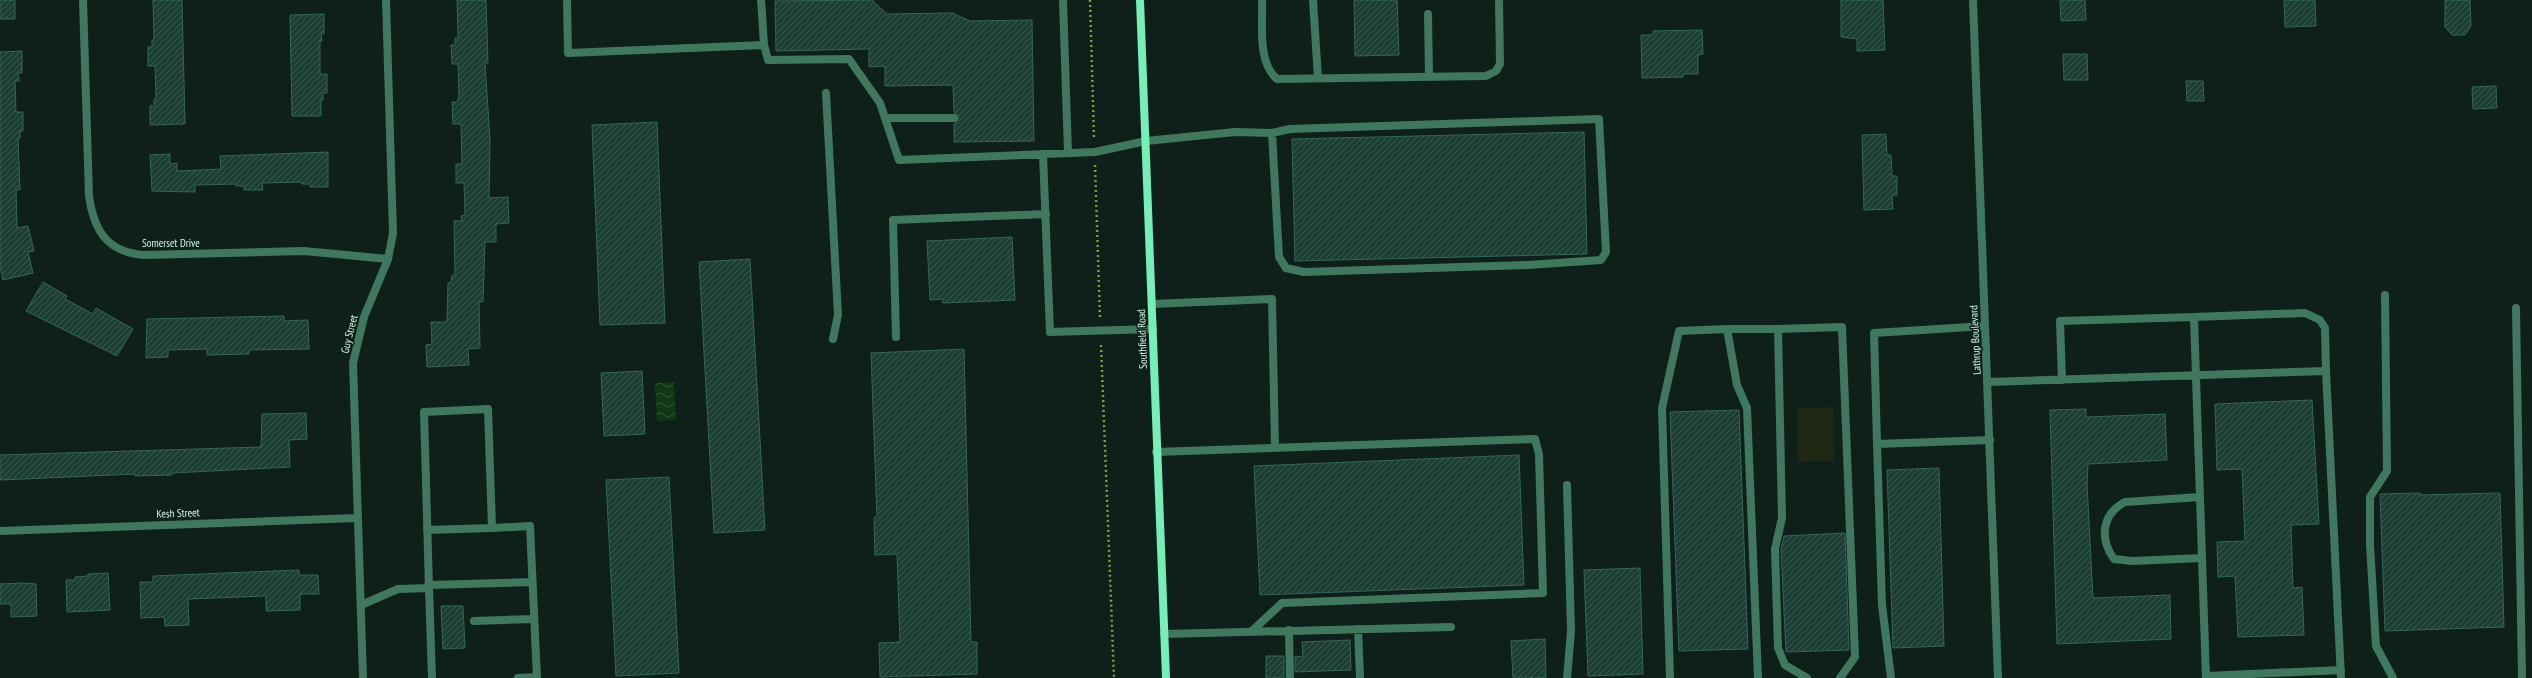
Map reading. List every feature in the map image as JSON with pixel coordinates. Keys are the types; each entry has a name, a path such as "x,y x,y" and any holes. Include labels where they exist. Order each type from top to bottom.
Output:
{"main road":[{"name":"Southfield Road","path":"1140,0 1153,329 1156,452 1166,678"}],"street":[{"name":"Somerset Drive","path":"83,0 89,196 94,222 109,242 118,250 144,256 304,251 388,259"},
{"name":"Guy Street","path":"364,678 353,363 364,317 388,259 393,233 386,0"},
{"path":"567,0 568,52 764,45"},
{"path":"761,0 764,45 768,60 850,59 880,103 899,160 1095,152 1146,141 1235,132 1272,133 1290,129 1599,119 1606,252 1601,260 1528,265 1304,272 1286,268 1278,257 1272,133"},
{"path":"1063,0 1068,154"},
{"path":"1262,0 1264,46 1269,72 1277,79 1480,77 1496,72 1500,64 1499,0"},
{"path":"1313,0 1318,78"},
{"name":"Lathrup Boulevard","path":"1973,0 1998,678"},
{"path":"1428,14 1429,77"},
{"path":"826,93 838,315 832,340"},
{"path":"885,118 954,118"},
{"path":"1043,154 1050,332 1153,329"},
{"path":"896,338 893,220 1046,214"},
{"path":"2385,295 2387,471 2370,497 2370,545 2376,646 2393,678"},
{"path":"1152,304 1272,299 1275,448"},
{"path":"2516,308 2522,678"},
{"path":"2062,380 2060,321 2305,313 2320,320 2325,328 2341,674 2206,677 2194,317"},
{"path":"1891,678 1882,605 1874,333 1985,326"},
{"path":"1670,678 1662,408 1679,330 1842,327 1854,657 1840,678"},
{"path":"1728,328 1737,385 1747,408 1758,678"},
{"path":"1778,329 1782,518 1775,549 1778,648 1784,665 1807,678"},
{"path":"1988,382 2326,371"},
{"path":"432,678 428,587 424,412 488,409 492,528"},
{"path":"1156,452 1535,439 1539,454 1543,593 1282,603 1252,631"},
{"path":"1877,444 1990,440"},
{"path":"1566,485 1571,631 1567,678"},
{"path":"2200,497 2125,502 2120,504 2106,520 2106,547 2114,559 2132,561 2202,558"},
{"name":"Kesh Street","path":"0,530 358,518"},
{"path":"427,530 530,526 537,678 518,678"},
{"path":"361,604 398,589 532,582"},
{"path":"474,621 534,619"},
{"path":"1164,634 1451,627"},
{"path":"1358,629 1360,678"},
{"path":"1289,630 1290,678"}],"path":[{"path":"1101,351 1114,678"}],"shaded area":[{"path":"1833,407 1834,461 1798,462 1797,408"}],"water":[{"path":"674,382 676,420 657,421 655,383"}],"building":[{"path":"0,0 15,0 15,19 0,19"},
{"path":"153,0 182,0 185,124 150,125 150,106 154,106 154,99 156,99 155,66 148,66 148,47 152,47 152,40 154,40"},
{"path":"457,0 486,0 488,63 485,63 490,140 489,198 508,197 509,223 496,224 496,242 485,242 483,302 479,302 480,348 468,349 469,365 427,367 426,345 432,344 431,322 447,322 448,283 451,283 452,275 455,275 454,221 462,221 461,216 465,215 464,183 456,183 456,164 462,164 461,124 453,124 452,102 457,102 459,96 458,64 452,64 451,45 455,45 455,38 458,38"},
{"path":"872,0 887,14 952,13 970,21 1032,20 1034,141 954,142 954,124 959,118 954,112 953,85 885,86 885,66 869,67 869,49 776,51 775,1"},
{"path":"1354,0 1397,0 1399,55 1355,56"},
{"path":"1841,0 1883,0 1885,50 1857,51 1857,39 1841,37"},
{"path":"2060,0 2085,0 2086,20 2061,21"},
{"path":"2284,0 2315,0 2316,26 2285,27"},
{"path":"2445,0 2470,0 2471,26 2465,35 2452,35 2445,27"},
{"path":"324,14 324,34 321,34 322,41 320,41 320,74 327,74 327,93 323,93 323,100 321,100 321,116 292,116 290,15"},
{"path":"1702,30 1703,54 1698,55 1698,74 1683,74 1683,77 1642,78 1641,35 1653,35 1653,31"},
{"path":"22,51 22,73 18,73 19,81 15,81 16,112 23,112 23,131 20,131 20,138 18,138 20,190 16,190 17,228 28,226 34,251 28,252 33,273 3,280 0,267 0,52"},
{"path":"2063,54 2087,54 2088,80 2064,80"},
{"path":"2186,81 2203,81 2204,101 2187,101"},
{"path":"2496,86 2497,108 2473,109 2472,87"},
{"path":"657,122 665,323 600,325 592,125"},
{"path":"1584,132 1587,254 1295,261 1292,139"},
{"path":"1886,134 1887,155 1891,155 1892,176 1897,176 1897,195 1892,195 1893,209 1864,210 1862,135"},
{"path":"328,152 328,187 310,187 310,184 302,184 302,182 262,183 263,190 244,190 244,186 236,186 236,184 195,185 195,192 152,191 150,155 170,154 170,164 177,163 177,171 221,169 220,156"},
{"path":"1012,237 1015,300 943,303 942,299 930,300 927,241"},
{"path":"750,259 765,530 714,533 699,262"},
{"path":"43,282 67,296 65,299 93,314 96,308 133,329 117,356 26,311"},
{"path":"284,316 284,321 308,320 309,349 249,350 249,354 207,355 207,349 168,350 168,357 146,358 147,319"},
{"path":"964,349 971,642 977,642 977,674 880,677 879,643 900,642 897,554 875,555 874,517 877,517 871,353"},
{"path":"642,371 645,434 604,436 601,373"},
{"path":"2312,400 2319,524 2291,525 2293,588 2302,587 2304,635 2238,637 2235,576 2218,577 2217,542 2245,541 2242,469 2217,470 2215,404"},
{"path":"2086,409 2086,417 2165,414 2167,460 2088,464 2087,483 2093,598 2170,595 2171,639 2057,644 2050,410"},
{"path":"1739,410 1748,649 1679,651 1670,412"},
{"path":"306,413 307,439 289,440 290,467 172,473 172,475 135,476 135,474 0,480 0,455 261,447 262,414"},
{"path":"1519,455 1524,585 1260,595 1254,466"},
{"path":"1939,468 1944,646 1893,648 1887,470"},
{"path":"669,477 679,673 616,676 606,480"},
{"path":"2420,493 2420,495 2500,493 2504,627 2385,631 2380,494"},
{"path":"1845,533 1849,650 1786,652 1781,550 1784,536"},
{"path":"1640,568 1643,674 1588,676 1584,570"},
{"path":"299,570 299,575 318,575 319,594 300,594 300,610 266,611 266,596 188,599 189,625 165,626 164,617 141,618 140,582 153,582 153,576"},
{"path":"108,573 110,610 67,612 66,580 75,580 75,577 88,576 88,574"},
{"path":"0,584 36,584 37,616 11,617 11,604 0,604"},
{"path":"441,606 463,606 465,648 443,649"},
{"path":"1545,639 1546,678 1513,678 1511,641"},
{"path":"1350,640 1351,670 1295,672 1295,656 1303,657 1302,642"},
{"path":"1266,656 1284,656 1284,678 1266,678"}]}
